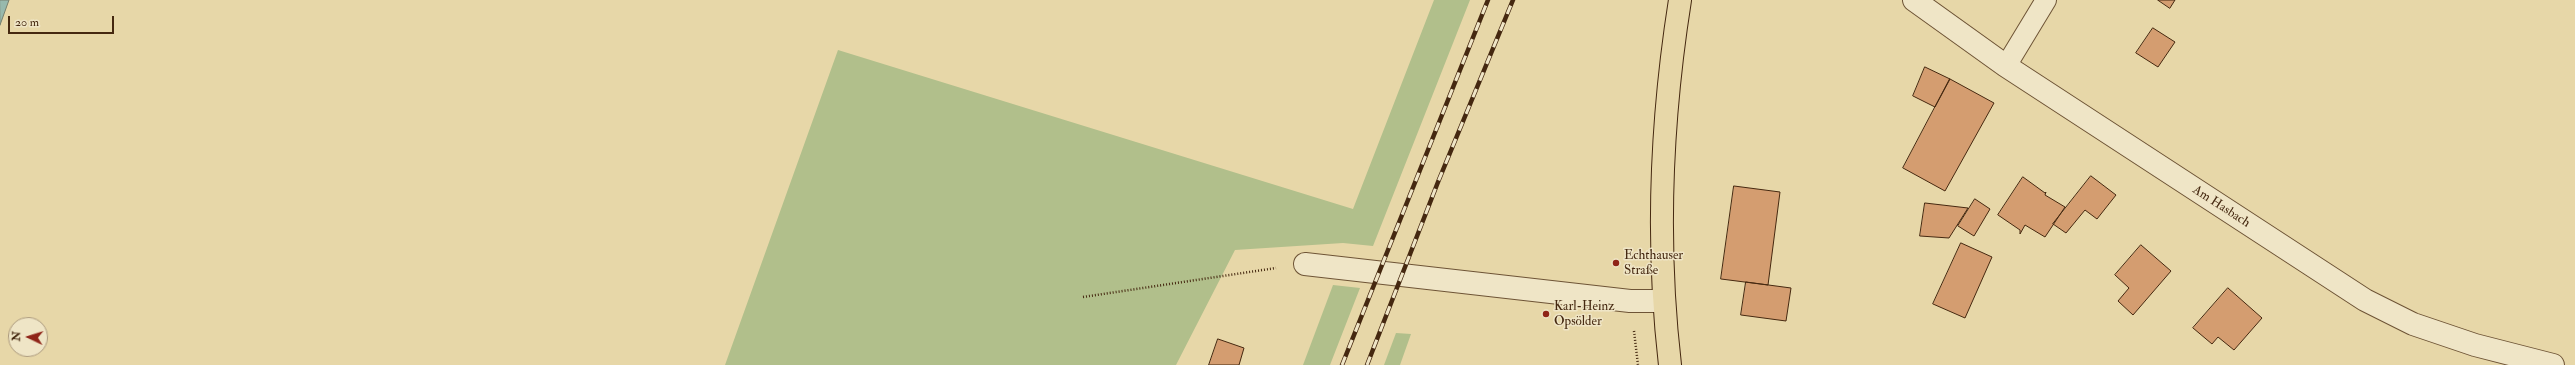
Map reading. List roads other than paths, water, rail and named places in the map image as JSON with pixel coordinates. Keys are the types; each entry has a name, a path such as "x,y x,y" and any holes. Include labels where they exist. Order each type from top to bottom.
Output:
{"main road":[{"path":"1670,365 1663,301 1661,258 1664,147 1680,0"}],"street":[{"name":"Am Hasbach","path":"1914,0 2006,66 2365,300 2427,329 2475,345 2553,365"},
{"path":"1305,264 1630,301 1663,301"}],"lane":[{"path":"2006,66 2046,0"}],"water":[{"path":"0,0 9,0 0,25"}],"railway":[{"path":"1342,365 1488,0"},
{"path":"1367,365 1438,182 1513,0"}],"place":[{"name":"Echthauser Straße","path":"1616,263"},
{"name":"Karl-Heinz Opsölder","path":"1546,314"}]}
